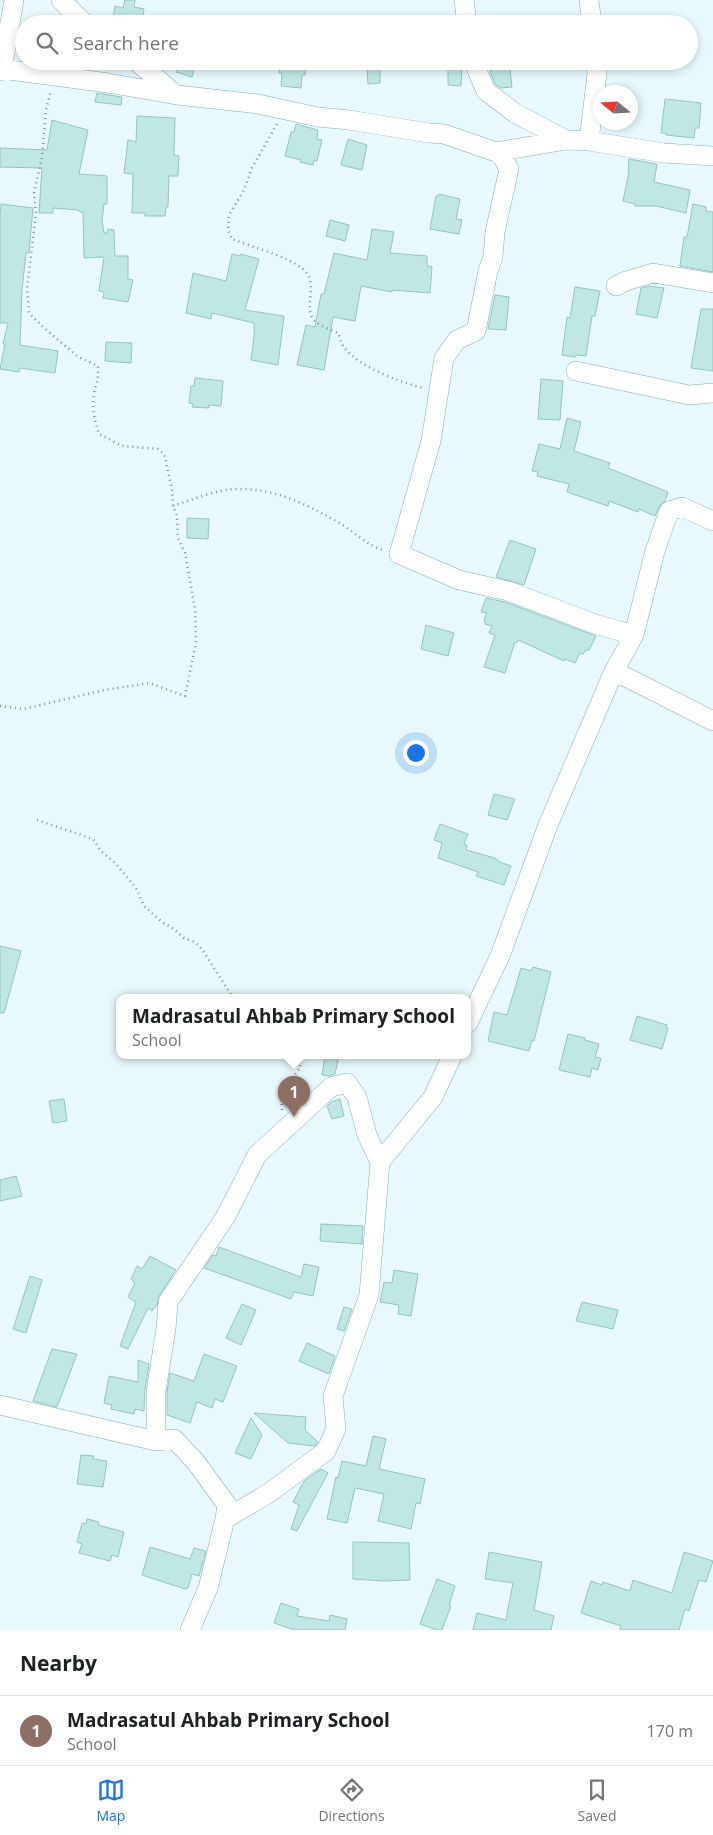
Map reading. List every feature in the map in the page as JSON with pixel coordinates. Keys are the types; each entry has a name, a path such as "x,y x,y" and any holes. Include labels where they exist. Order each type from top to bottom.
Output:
{"street":[{"path":"14,0 1,70 54,76 177,95 219,99 283,109 318,117 444,134 496,152 502,156 509,169 494,232 493,257 488,271 476,331 456,340 444,358 431,441 399,554 459,580 508,591 595,624 634,635"},
{"path":"61,0 76,15"},
{"path":"464,0 466,15"},
{"path":"589,0 591,15"},
{"path":"147,70 177,95"},
{"path":"477,70 486,91 515,113 566,140"},
{"path":"590,141 597,70"},
{"path":"496,152 566,140 590,141 664,153 713,156"},
{"path":"616,286 653,273 713,283"},
{"path":"576,371 689,395 713,393"},
{"path":"471,1017 500,956 548,825 614,671 634,635 654,551 670,512 682,507 713,521"},
{"path":"614,671 713,721"},
{"path":"380,1162 433,1097 451,1059"},
{"path":"156,1441 156,1391 166,1329 168,1302 226,1216 257,1155 330,1087 347,1083 357,1097 367,1135 380,1162 369,1294 333,1396 336,1430 326,1451 269,1493 225,1519"},
{"path":"0,1405 156,1441 174,1439 195,1461 227,1505 208,1588 190,1630"}],"path":[{"path":"0,706 23,709 105,690 149,683 185,696 196,643 195,609 185,553 178,538 177,516 173,506 172,489 164,454 158,450 122,446 99,434 93,412 94,394 99,379 98,366 77,356 29,313 27,288 36,214 34,193 42,157 46,110 54,76"},
{"path":"283,109 274,130 252,168 244,190 229,215 228,230 232,239 280,256 304,270 311,280 310,312 315,322 338,333 344,348 363,364 401,382 439,393"},
{"path":"173,506 235,489 268,492 293,499 323,514 353,531 374,548 399,554"},
{"path":"37,820 93,839 101,851 116,864 136,888 144,906 184,938 195,942 202,949 230,994"},
{"path":"290,1124 282,1110 281,1096 300,1068 301,1059"}],"building":[{"path":"125,0 135,0 134,7 144,9 143,15 114,15 115,6 123,8"},
{"path":"177,70 194,70 192,77 176,72"},
{"path":"279,70 305,70 305,75 302,75 301,88 281,86 282,73 279,73"},
{"path":"367,70 380,70 380,83 368,84"},
{"path":"448,70 462,70 461,86 448,85"},
{"path":"490,70 510,70 512,87 501,88 495,84"},
{"path":"97,93 122,97 121,105 95,102"},
{"path":"665,99 701,103 699,128 695,128 694,138 661,133"},
{"path":"137,116 175,118 174,155 179,156 178,176 169,176 168,207 166,207 165,216 145,216 145,213 132,213 133,174 124,173 128,140 136,142"},
{"path":"52,120 88,130 79,174 107,176 107,204 104,204 102,220 104,233 107,233 108,229 114,230 115,256 128,256 128,279 133,280 128,302 103,298 104,292 99,291 104,257 84,258 83,212 53,208 53,213 39,213 42,168 0,167 0,148 47,150"},
{"path":"296,124 318,130 317,139 322,140 317,161 314,160 313,165 285,156 291,132 294,132"},
{"path":"348,139 367,145 362,170 341,165"},
{"path":"629,159 657,164 654,182 690,190 686,213 656,206 635,206 635,204 623,201 629,172"},
{"path":"439,194 460,199 456,219 462,220 459,234 430,229 436,196"},
{"path":"1,204 33,208 29,253 26,253 22,290 20,345 58,351 55,373 20,368 19,372 0,369 8,323 0,323"},
{"path":"693,204 706,207 706,211 713,212 713,272 680,266 684,237 687,237"},
{"path":"330,220 349,225 345,241 326,236"},
{"path":"372,229 394,232 390,253 427,256 427,266 432,267 430,293 392,290 392,292 361,286 355,321 333,317 324,370 297,365 306,325 315,327 321,294 324,294 334,253 367,260"},
{"path":"232,254 241,256 241,254 259,259 245,310 284,316 278,365 251,360 254,323 212,313 211,319 186,313 193,273 226,281"},
{"path":"649,286 664,288 657,318 636,314 641,288"},
{"path":"575,287 600,291 595,316 592,316 586,356 576,355 575,357 562,355 567,317 570,318"},
{"path":"495,295 509,297 506,330 488,329"},
{"path":"701,309 713,309 713,371 691,368"},
{"path":"106,342 132,343 131,363 105,361"},
{"path":"195,378 223,381 221,406 209,405 209,408 192,407 193,404 189,403 191,386 194,386"},
{"path":"541,379 563,381 560,420 538,419"},
{"path":"567,418 581,422 574,451 610,463 608,468 668,492 665,501 659,507 655,516 639,509 638,512 609,501 608,506 567,492 569,484 537,476 538,472 532,471 539,444 560,449"},
{"path":"187,518 209,519 208,539 187,538"},
{"path":"510,540 536,549 524,585 496,577"},
{"path":"486,598 505,602 596,636 589,650 586,650 583,654 580,653 575,663 565,659 564,661 518,640 517,643 515,642 505,673 484,667 495,635 489,633 492,626 485,624 484,620 487,613 481,612"},
{"path":"426,625 454,633 448,656 421,649"},
{"path":"494,794 515,799 507,820 488,815"},
{"path":"440,824 468,834 464,844 467,845 466,850 495,858 511,866 504,885 476,876 478,872 438,858 442,843 434,840"},
{"path":"0,946 21,951 4,1013 0,1013"},
{"path":"533,967 551,972 534,1041 532,1040 529,1051 488,1041 494,1012 507,1015 521,968 531,971"},
{"path":"637,1016 667,1025 666,1028 668,1028 662,1049 630,1040"},
{"path":"568,1034 599,1044 595,1057 601,1058 598,1070 592,1068 590,1077 559,1070"},
{"path":"325,1059 338,1059 335,1074 322,1075"},
{"path":"64,1099 67,1121 53,1123 49,1101"},
{"path":"340,1099 344,1116 332,1119 327,1106 331,1102"},
{"path":"16,1176 22,1196 0,1201 0,1180"},
{"path":"321,1224 363,1226 362,1244 320,1241"},
{"path":"219,1247 301,1277 304,1264 319,1267 313,1296 294,1292 291,1299 204,1268 213,1255 216,1256"},
{"path":"150,1256 176,1270 159,1296 157,1305 152,1311 148,1308 128,1349 120,1346 136,1302 128,1297 135,1283 131,1279 137,1266 142,1269"},
{"path":"394,1270 418,1274 411,1316 398,1314 399,1305 380,1302 384,1282 392,1283"},
{"path":"30,1276 42,1280 26,1333 13,1329"},
{"path":"582,1302 618,1310 613,1329 576,1321"},
{"path":"242,1304 256,1310 241,1345 226,1338"},
{"path":"344,1307 352,1309 344,1331 337,1329"},
{"path":"307,1343 335,1356 329,1374 299,1361"},
{"path":"52,1349 77,1354 57,1407 33,1401"},
{"path":"204,1354 237,1366 223,1402 215,1399 212,1408 197,1402 190,1423 167,1415 167,1392 170,1373 194,1381"},
{"path":"138,1360 149,1364 144,1411 135,1409 134,1414 111,1409 112,1405 104,1403 109,1376 138,1382"},
{"path":"254,1413 306,1417 305,1430 318,1442 314,1446 288,1443"},
{"path":"251,1418 262,1435 251,1459 235,1453"},
{"path":"373,1436 386,1439 379,1469 425,1479 420,1504 416,1503 411,1529 378,1521 384,1494 355,1488 347,1523 327,1519 336,1477 338,1478 342,1461 366,1466"},
{"path":"81,1455 94,1456 93,1459 107,1461 103,1487 77,1484"},
{"path":"321,1469 328,1473 297,1531 291,1529 299,1505 293,1502 304,1481"},
{"path":"87,1519 99,1522 98,1525 124,1532 118,1557 112,1555 110,1561 79,1553 82,1544 77,1542 82,1523 86,1524"},
{"path":"353,1542 409,1543 410,1580 353,1579"},
{"path":"150,1547 190,1559 194,1548 206,1551 199,1576 192,1574 188,1588 185,1589 142,1575"},
{"path":"489,1552 542,1562 534,1610 554,1616 551,1630 473,1630 477,1613 506,1620 513,1583 485,1579"},
{"path":"684,1552 713,1561 706,1582 699,1580 689,1611 685,1609 679,1630 620,1630 621,1626 581,1613 591,1581 602,1585 603,1582 630,1591 633,1580 672,1593"},
{"path":"437,1579 455,1586 449,1605 451,1606 442,1630 420,1624"},
{"path":"281,1603 299,1609 297,1616 329,1621 330,1615 347,1619 345,1630 295,1630 274,1623"}],"place":[{"name":"Madrasatul Ahbab Primary School","path":"294,1117"}]}
